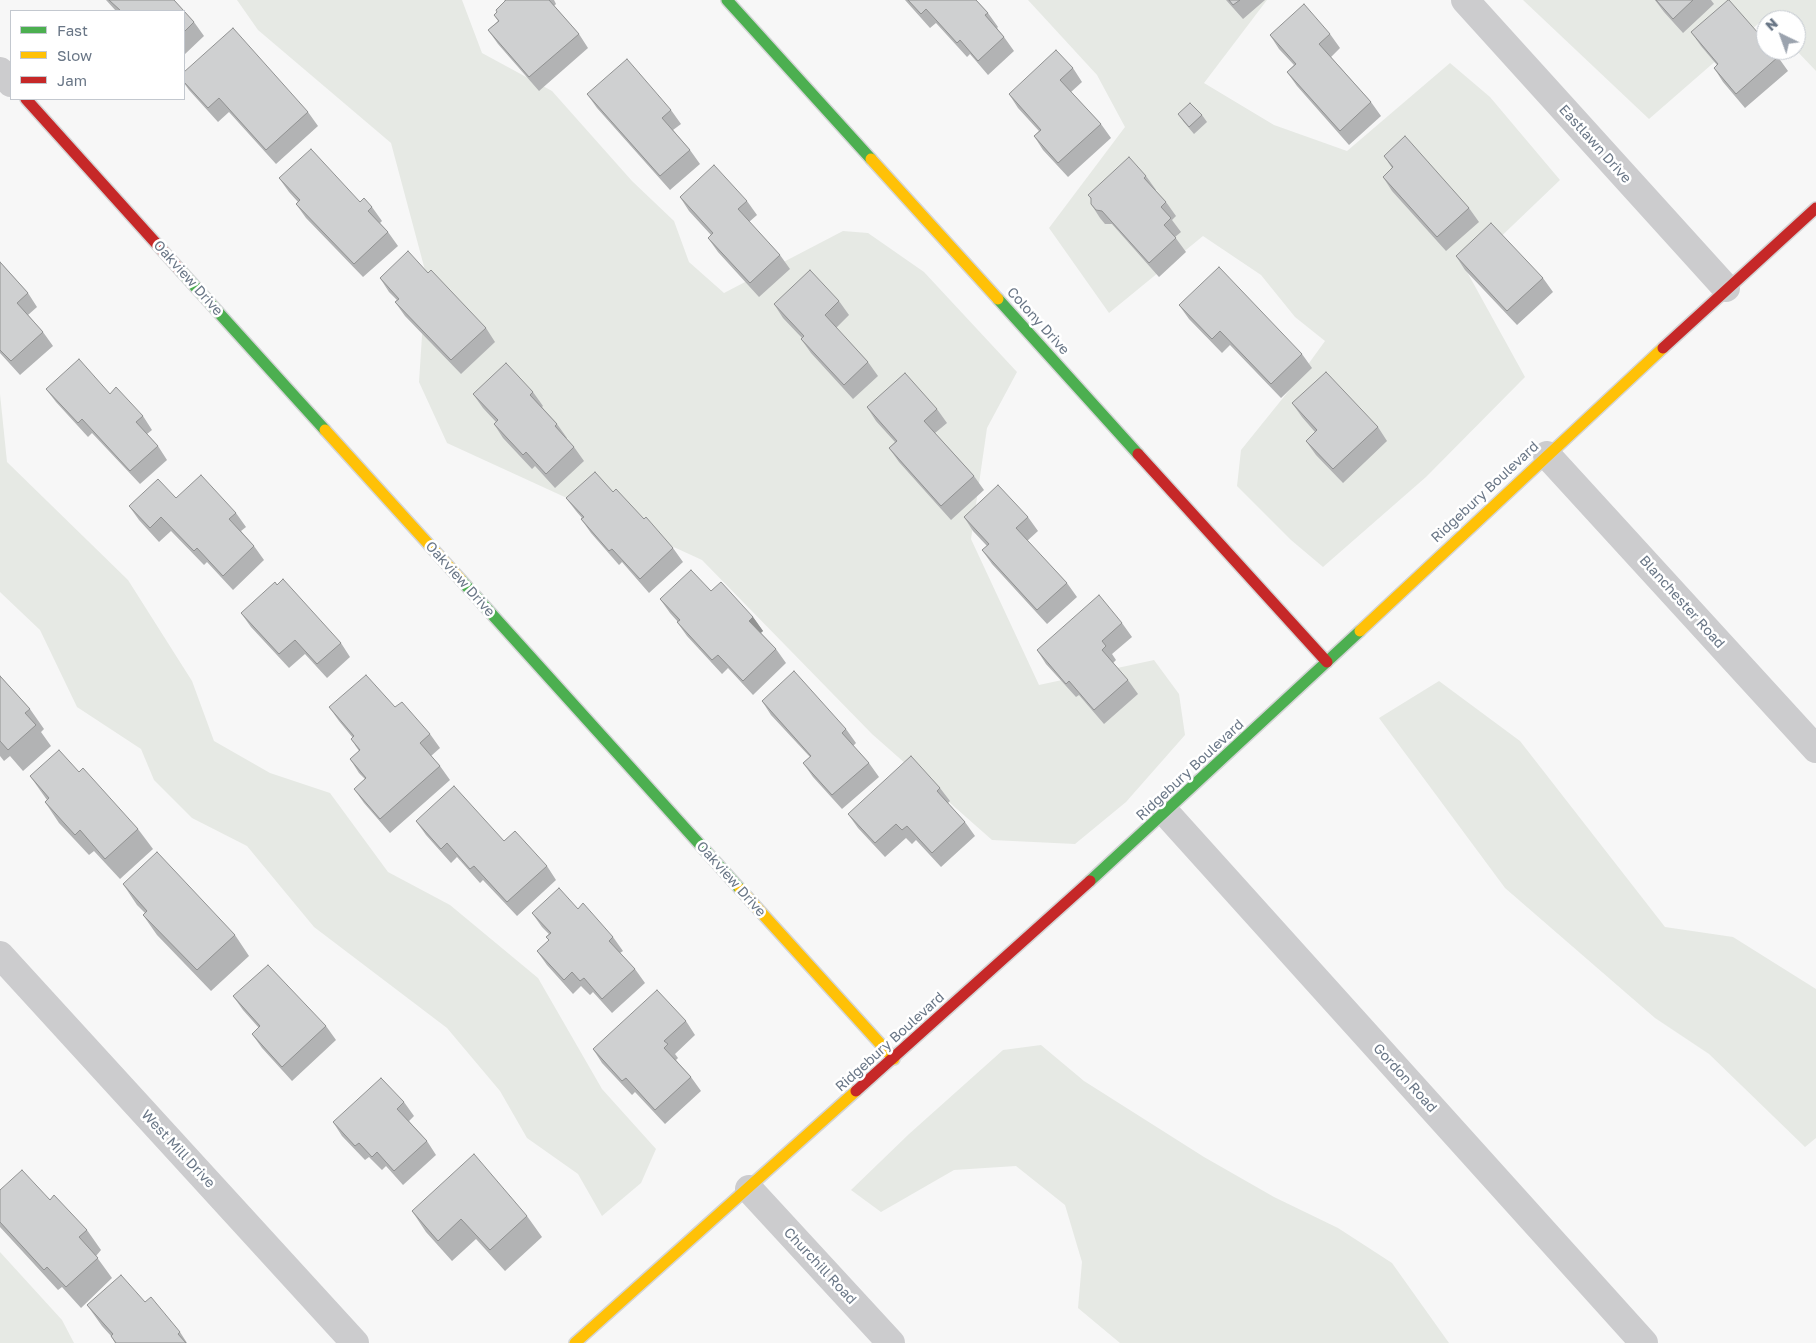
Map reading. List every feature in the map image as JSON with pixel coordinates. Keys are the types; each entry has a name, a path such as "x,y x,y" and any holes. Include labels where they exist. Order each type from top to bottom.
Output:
{"street":[{"name":"Colony Drive","path":"726,0 1326,662"},
{"name":"Eastlawn Drive","path":"1464,0 1726,288"},
{"path":"0,70 10,82"},
{"name":"Oakview Drive","path":"27,100 894,1059"},
{"name":"Ridgebury Boulevard","path":"575,1343 1166,814 1726,288 1816,208"},
{"name":"Blanchester Road","path":"1547,455 1816,749"},
{"name":"Gordon Road","path":"1166,814 1644,1343"},
{"name":"West Mill Drive","path":"0,955 355,1343"},
{"name":"Churchill Road","path":"749,1189 891,1343"}],"shaded area":[{"path":"237,0 462,0 482,53 552,91 632,181 674,221 689,262 724,293 843,231 868,233 924,272 1017,372 987,428 971,539 1039,685 1154,660 1179,694 1185,735 1126,802 1075,844 992,840 872,734 702,560 447,443 419,382 426,274 391,143 258,30"},
{"path":"1028,0 1267,0 1204,83 1274,125 1347,151 1450,63 1490,97 1560,180 1466,270 1525,377 1426,477 1323,567 1291,540 1237,486 1241,450 1291,388 1325,341 1295,317 1261,275 1203,236 1109,313 1049,228 1125,127 1097,75"},
{"path":"1523,0 1816,0 1816,71 1806,60 1806,10 1756,10 1756,26 1649,119"},
{"path":"0,394 7,462 128,580 192,681 214,741 270,773 330,793 388,872 450,905 538,978 602,1089 656,1149 641,1183 602,1216 578,1174 527,1138 500,1091 447,1028 314,927 247,846 192,818 154,780 141,749 77,707 40,630 0,592"},
{"path":"1439,681 1520,741 1665,927 1733,937 1816,989 1816,1138 1805,1147 1709,1054 1655,1018 1505,888 1379,718"},
{"path":"1041,1045 1084,1081 1204,1157 1274,1197 1338,1228 1392,1263 1449,1343 1120,1343 1078,1308 1082,1262 1065,1205 1016,1166 954,1170 881,1212 851,1190 909,1134 1003,1050"},
{"path":"0,1252 62,1320 74,1343 0,1343"}],"building":[{"path":"109,0 174,0 183,10 120,10"},
{"path":"506,0 549,0 579,34 529,77 488,30 499,21 494,15 497,12 496,10"},
{"path":"908,0 976,0 988,13 985,15 1004,37 978,61 960,40 957,43 926,9 921,14"},
{"path":"1229,0 1240,0 1233,5"},
{"path":"1656,0 1693,0 1673,19"},
{"path":"1729,0 1756,31 1756,60 1775,60 1736,94 1714,68 1718,64 1691,32"},
{"path":"1304,4 1330,34 1319,44 1371,102 1340,131 1287,72 1296,64 1270,35"},
{"path":"185,12 194,22 185,31"},
{"path":"233,28 308,112 266,150 219,98 208,108 185,83 185,71"},
{"path":"1056,50 1073,68 1060,80 1101,124 1058,163 1034,136 1041,130 1009,94"},
{"path":"627,59 671,110 662,118 690,150 660,176 587,94"},
{"path":"1190,103 1202,115 1189,127 1178,114"},
{"path":"1405,136 1469,208 1437,237 1383,177 1393,167 1384,156"},
{"path":"311,149 360,202 364,198 372,207 368,211 388,232 354,264 296,204 300,200 279,178"},
{"path":"1129,157 1146,176 1144,178 1166,202 1161,207 1171,218 1164,225 1176,238 1149,263 1102,211 1096,210 1091,204 1091,198 1088,195"},
{"path":"714,165 747,201 738,209 780,255 750,283 708,238 713,233 680,197"},
{"path":"1491,223 1543,278 1507,311 1456,256"},
{"path":"408,251 428,273 431,270 486,328 451,360 395,302 399,299 380,278"},
{"path":"0,262 28,293 17,303 43,332 11,361 0,350"},
{"path":"1219,267 1302,354 1271,384 1220,331 1212,339 1179,305"},
{"path":"810,270 839,301 825,315 868,362 844,385 801,339 804,336 774,304"},
{"path":"79,359 110,394 116,387 143,416 136,422 158,446 130,471 82,419 78,423 46,389"},
{"path":"506,363 533,392 530,395 557,424 555,426 574,447 546,474 526,452 523,455 494,424 498,420 473,394"},
{"path":"1326,372 1378,427 1333,469 1306,441 1317,430 1292,403"},
{"path":"905,373 937,409 924,421 974,476 941,506 889,448 897,441 867,407"},
{"path":"595,472 613,492 616,489 644,519 646,517 673,548 640,579 612,549 609,551 581,519 584,517 566,498"},
{"path":"201,475 236,513 229,519 254,546 223,576 197,548 194,551 161,517 150,528 129,506 158,479 176,498"},
{"path":"998,485 1028,517 1016,528 1067,583 1037,610 982,550 989,544 964,517"},
{"path":"691,570 711,591 721,582 753,617 749,621 776,649 743,681 718,655 712,660 677,622 680,620 660,599"},
{"path":"283,579 341,643 317,664 295,640 279,654 241,613 275,582 277,585"},
{"path":"1099,595 1122,623 1102,641 1106,646 1102,650 1128,680 1094,710 1069,681 1066,684 1037,650"},
{"path":"794,671 846,729 842,733 869,763 832,795 803,763 811,756 762,701"},
{"path":"366,675 395,707 402,702 430,734 420,743 440,766 380,819 354,789 366,778 350,759 360,750 351,739 354,736 329,707"},
{"path":"0,676 30,709 25,713 36,725 8,750 0,741"},
{"path":"59,750 79,772 83,768 138,829 105,859 80,830 75,835 45,802 49,798 30,776"},
{"path":"911,756 940,788 937,791 965,822 932,853 907,826 902,830 896,824 875,843 848,814"},
{"path":"454,786 504,841 515,831 547,866 507,902 474,866 470,869 447,843 441,849 416,821"},
{"path":"157,852 235,935 197,970 143,915 147,911 123,884"},
{"path":"559,888 578,909 583,903 613,937 609,941 635,969 602,999 584,978 580,981 572,972 564,980 537,951 549,940 546,937 551,933 532,913"},
{"path":"268,965 326,1026 282,1067 252,1034 260,1026 233,996"},
{"path":"657,990 686,1021 664,1041 668,1044 664,1048 691,1077 655,1110 626,1078 622,1081 593,1049"},
{"path":"381,1078 404,1102 397,1109 427,1141 394,1171 377,1152 372,1157 359,1143 355,1146 333,1122"},
{"path":"474,1154 527,1216 490,1250 461,1219 438,1241 412,1211"},
{"path":"22,1170 50,1200 54,1195 87,1230 79,1237 98,1258 66,1287 47,1267 44,1270 0,1222 0,1190"},
{"path":"121,1275 145,1302 151,1297 180,1332 178,1334 186,1343 116,1343 111,1336 113,1334 87,1305"}],"traffic: fast":[{"path":"727,0 871,159"},
{"path":"181,271 325,430"},
{"path":"998,299 1138,454"},
{"path":"461,580 740,889"},
{"path":"1090,881 1360,631"}],"traffic: slow":[{"path":"871,159 998,299"},
{"path":"1360,631 1663,348"},
{"path":"325,430 461,580"},
{"path":"740,889 894,1059"},
{"path":"575,1343 856,1091"}],"traffic: jam":[{"path":"27,100 181,271"},
{"path":"1663,348 1816,208"},
{"path":"1138,454 1327,662"},
{"path":"856,1091 1090,881"}]}
